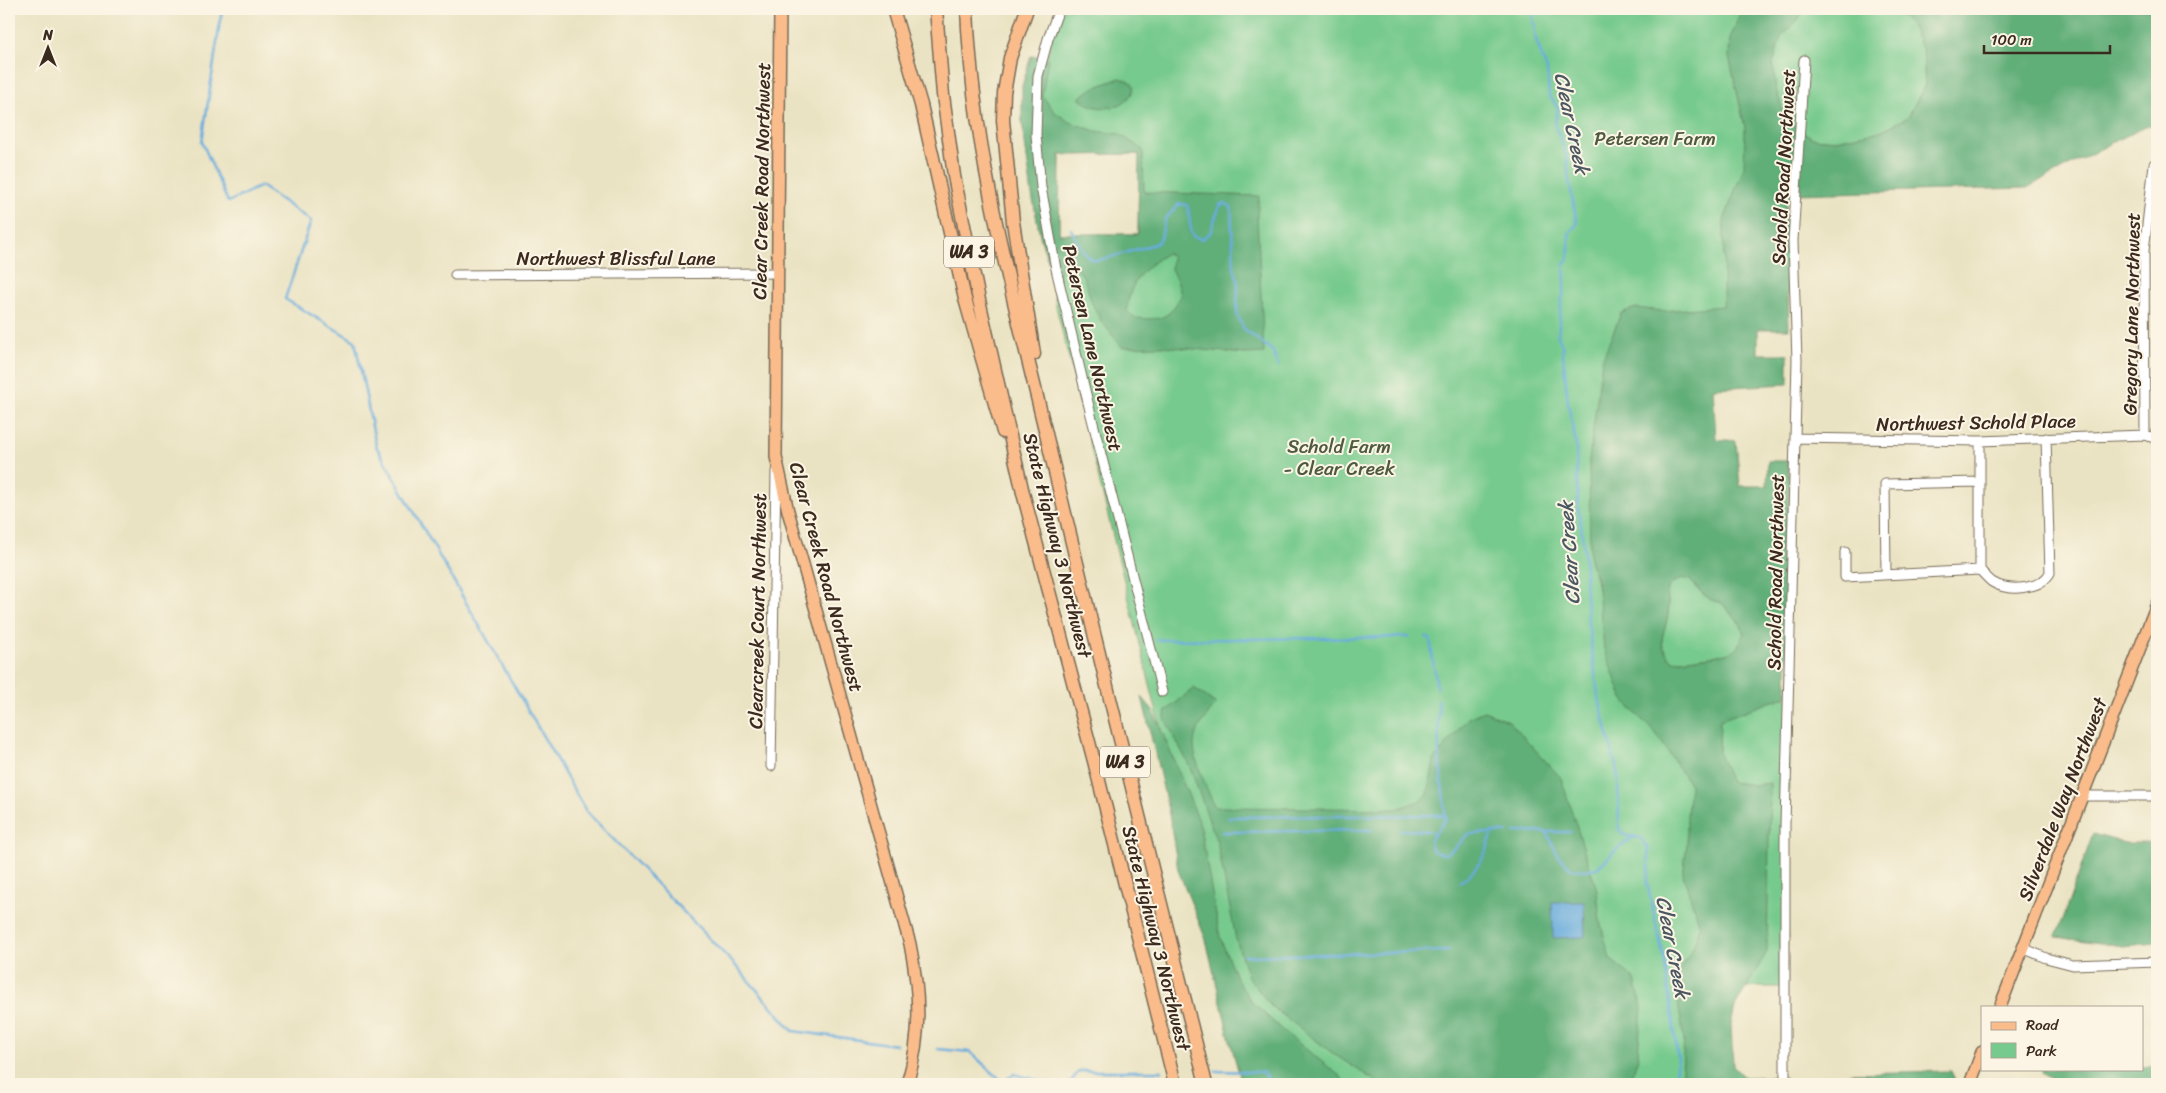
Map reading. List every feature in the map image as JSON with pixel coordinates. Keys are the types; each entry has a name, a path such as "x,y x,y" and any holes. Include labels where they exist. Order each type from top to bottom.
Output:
{"highway":[{"path":"893,9 921,106 980,355 1024,492"},
{"name":"State Highway 3 Northwest","path":"936,9 943,95 954,176 977,291 1024,492 1175,1084"},
{"name":"State Highway 3 Northwest","path":"967,9 972,76 980,138 995,222 1138,814 1206,1084"},
{"path":"1027,9 1010,58 1004,93 1003,120 1013,222 1047,438"}],"main road":[{"name":"Clear Creek Road Northwest","path":"780,9 776,457 788,511 910,944 915,968 919,1010 916,1053 907,1084"},
{"name":"Silverdale Way Northwest","path":"2000,1006 2157,604"},
{"path":"1970,1084 1981,1055"}],"street":[{"name":"Petersen Lane Northwest","path":"1059,9 1048,39 1038,76 1036,135 1041,187 1056,270 1088,405 1162,692"},
{"name":"Schold Road Northwest","path":"1785,1084 1786,825 1797,334 1793,240 1804,60"},
{"name":"Gregory Lane Northwest","path":"2145,435 2144,251 2154,164"},
{"name":"Northwest Blissful Lane","path":"455,275 777,273"},
{"name":"Northwest Schold Place","path":"1795,438 1980,441 2145,435 2157,439"},
{"path":"1980,441 1980,570 1992,582 2026,588 2045,580 2050,573 2046,438"},
{"name":"Clearcreek Court Northwest","path":"771,766 776,457"},
{"path":"1886,574 1885,484 1980,482"},
{"path":"1845,552 1845,577 1980,570"},
{"path":"2082,796 2157,796"},
{"path":"2023,948 2046,958 2073,965 2157,962"}],"green space":[{"name":"Schold Farm - Clear Creek","path":"1059,9 1793,9 1806,11 1819,9 1891,9 1898,11 1912,27 1923,50 1925,85 1908,117 1881,131 1836,140 1812,138 1785,119 1785,317 1620,318 1599,393 1589,461 1593,567 1624,699 1790,698 1786,987 1696,987 1695,1077 1785,1077 1785,1084 1249,1084 1056,306 1034,148 1032,115","holes":["1139,154 1138,234 1059,234 1060,155"]},
{"path":"1742,9 1819,9 1806,11 1781,37 1773,64 1776,89 1785,118 1812,138 1836,140 1881,131 1908,117 1925,85 1923,50 1912,27 1898,11 1891,9 2157,9 2157,122 2123,137 2027,188 1794,194 1786,200 1789,329 1758,329 1758,354 1788,354 1788,384 1713,388 1716,439 1736,441 1740,486 1767,486 1768,461 1789,461 1787,696 1720,720 1719,754 1731,782 1754,785 1770,783 1767,952 1735,1007 1731,1024 1733,1065 1752,1084 1681,1084 1684,1041 1678,1002 1677,975 1693,948 1700,926 1683,875 1687,843 1690,785 1655,732 1632,710 1622,697 1604,649 1597,579 1590,560 1589,461 1602,360 1621,313 1636,308 1663,311 1723,306 1724,220 1744,167 1745,128 1729,56 1730,39","holes":["1682,578 1690,580 1711,600 1722,603 1741,625 1744,634 1737,648 1727,654 1673,661 1662,643 1668,614 1667,593 1670,586"]},
{"path":"1031,56 1048,59 1042,96 1056,113 1070,122 1095,131 1120,134 1143,150 1144,192 1259,196 1257,216 1264,353 1245,354 1162,346 1122,347 1101,321 1092,303 1083,276 1077,268 1067,264 1060,269 1055,283 1041,240 1032,195 1022,121 1022,86","holes":["1139,154 1138,234 1059,234 1060,155","1167,253 1172,256 1171,269 1177,280 1181,295 1177,303 1163,317 1151,319 1134,318 1127,311 1128,301 1134,284 1144,270"]},
{"path":"1120,78 1131,82 1134,87 1126,101 1119,105 1103,108 1095,107 1080,99 1091,89"},
{"path":"1682,578 1690,580 1711,600 1722,603 1741,625 1744,634 1737,648 1727,654 1673,661 1667,654 1662,638 1668,614 1667,593 1670,586"},
{"path":"1194,688 1216,704 1196,733 1194,744 1194,750 1205,785 1215,807 1397,809 1419,801 1428,794 1434,760 1468,718 1484,711 1509,721 1561,778 1597,890 1600,921 1610,959 1635,979 1642,1007 1637,1064 1626,1084 1380,1084 1335,1055 1271,1006 1248,977 1236,939 1217,842 1189,765 1165,719 1165,712"},
{"path":"1142,697 1153,710 1199,821 1220,937 1237,980 1252,1002 1282,1030 1341,1077 1345,1084 1242,1084 1206,940 1178,870 1169,814"},
{"path":"2093,834 2125,843 2157,843 2157,943 2123,946 2056,937"},
{"path":"2157,1066 2157,1084 2058,1084 2041,1073 2041,1070 2144,1070 2144,1067"},
{"path":"1951,1071 1956,1082 1955,1084 1845,1084 1849,1073"}],"water":[{"path":"1552,902 1584,902 1585,937 1553,938"}],"waterway":[{"path":"222,9 202,142 228,202 261,186 311,221 285,299 355,341 376,446 586,811 734,964 793,1031 896,1045"},
{"name":"Clear Creek","path":"1532,9 1536,40 1547,70 1549,95 1558,108 1555,125 1567,157 1568,175 1577,224 1569,233 1569,257 1564,264 1565,283 1558,336 1562,345 1568,403 1576,444 1578,505 1584,548 1587,615 1598,695 1618,775 1619,830 1627,836 1641,838 1648,849 1649,867 1647,883 1664,959 1678,1059 1675,1084"},
{"path":"1071,229 1087,255 1097,260 1157,243 1161,238 1165,219 1179,204 1187,205 1193,236 1202,239 1210,233 1220,205 1225,203 1231,207 1234,268 1238,281 1237,315 1244,329 1273,351 1278,366"},
{"path":"1156,640 1409,637"},
{"path":"1426,637 1430,639 1437,689"},
{"path":"1438,700 1439,758 1446,818 1430,841 1433,851 1438,854 1448,853 1468,834 1508,832"},
{"path":"1228,817 1442,815 1446,818"},
{"path":"1222,832 1372,830"},
{"path":"1400,830 1429,831 1434,835"},
{"path":"1460,882 1472,872 1481,860 1488,847 1492,832"},
{"path":"1515,832 1570,832"},
{"path":"1547,832 1558,856 1572,869 1583,870 1597,868 1617,849 1635,836"},
{"path":"1244,956 1449,951"},
{"path":"938,1049 970,1052 1003,1082 1014,1074 1053,1084"},
{"path":"1069,1084 1079,1071 1161,1071"},
{"path":"1215,1071 1263,1072 1272,1084"}],"park label":[{"name":"Petersen Farm","path":"1655,138"}]}
